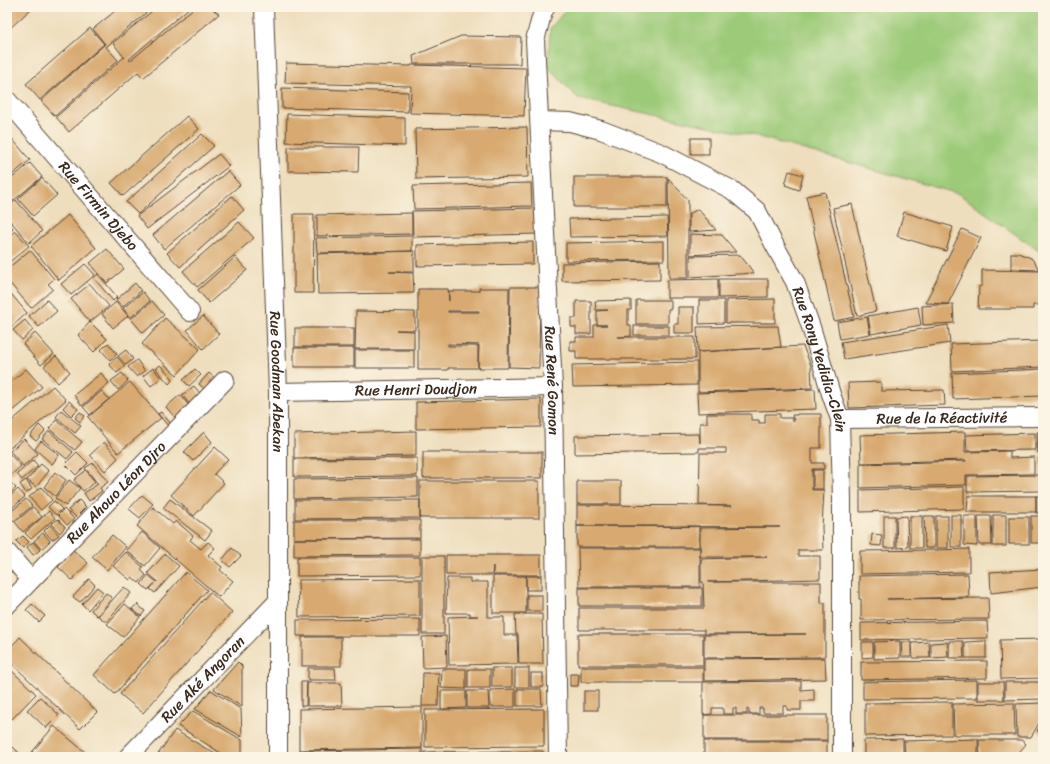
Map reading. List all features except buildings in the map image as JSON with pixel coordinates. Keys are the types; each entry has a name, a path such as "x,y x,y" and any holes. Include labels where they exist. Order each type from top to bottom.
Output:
{"street":[{"name":"Rue Goodman Abekan","path":"264,7 278,392 278,757"},
{"name":"Rue René Gomon","path":"546,7 543,11 535,40 553,387 558,757"},
{"name":"Rue Firmin Djebo","path":"7,100 190,312"},
{"name":"Rue Rony Yedidia-Clein","path":"540,121 570,122 601,130 661,153 732,190 757,211 794,282 811,327 840,420 842,499 842,757"},
{"name":"Rue Ahouo Léon Djro","path":"7,605 225,380"},
{"name":"Rue Henri Doudjon","path":"278,392 553,387"},
{"name":"Rue de la Réactivité","path":"840,420 1043,417"},
{"path":"7,552 31,580"},
{"name":"Rue Aké Angoran","path":"128,757 278,601"}],"green space":[{"path":"568,7 1043,7 1043,254 959,194 756,136 579,99 548,67 550,29"}]}
